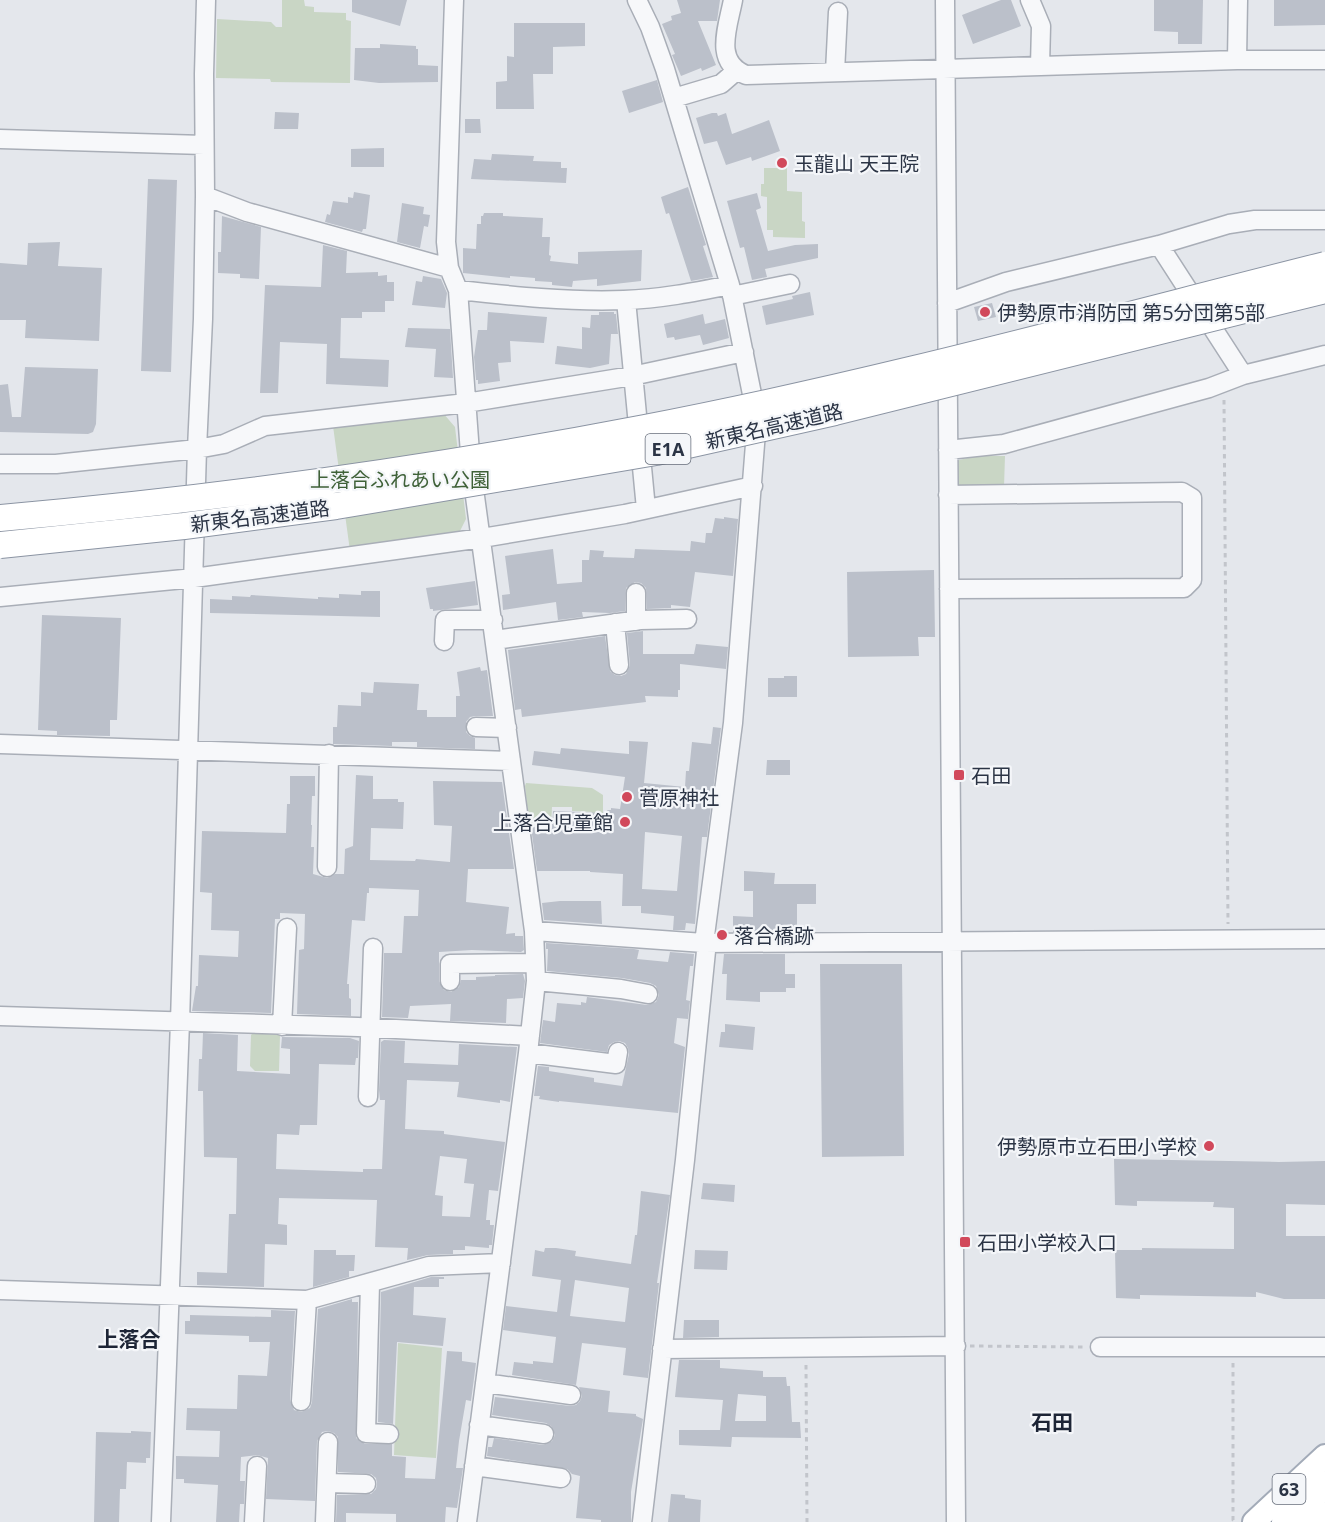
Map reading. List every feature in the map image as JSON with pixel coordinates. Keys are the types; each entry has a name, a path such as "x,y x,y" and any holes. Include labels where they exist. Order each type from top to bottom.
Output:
{"highway":[{"name":"新東名高速道路","path":"0,518 206,497 362,477 647,428 829,389 1325,265"},
{"name":"新東名高速道路","path":"0,547 336,506 656,452 880,402 1325,290"},
{"path":"0,506 134,496 270,482 362,477"},
{"path":"1286,1522 1325,1484"},
{"path":"1316,1522 1325,1513"}],"main road":[{"name":"63","path":"1254,1522 1325,1456"}],"street":[{"path":"161,1522 203,319 206,196 204,145 206,0"},
{"path":"454,0 446,242 449,268 458,290 471,467 534,931 536,972 529,1044 467,1522"},
{"path":"637,0 650,27 674,98 731,290 757,419 733,723 704,943 706,951 693,1079 642,1522"},
{"path":"732,0 725,51 736,71 746,75 1238,60 1325,60"},
{"path":"945,0 956,1522"},
{"path":"1030,0 1041,26 1040,66"},
{"path":"1238,0 1238,60"},
{"path":"835,72 838,12"},
{"path":"674,98 721,84 736,71"},
{"path":"0,139 204,145"},
{"path":"206,196 247,212 449,268"},
{"path":"947,303 1006,282 1159,245 1237,222 1325,220"},
{"path":"1159,245 1242,375"},
{"path":"458,290 555,300 626,300 731,290 784,290"},
{"path":"626,300 646,509"},
{"path":"0,464 56,464 224,444 265,426 466,403 632,376 744,352"},
{"path":"948,450 1004,444 1224,383 1242,375 1325,356"},
{"path":"1302,361 1325,368"},
{"path":"0,597 194,578 482,538 646,509 753,486"},
{"path":"948,495 1182,492 1192,498 1192,579 1184,588 949,589"},
{"path":"636,593 636,621"},
{"path":"495,640 615,623 687,619"},
{"path":"444,641 445,620 493,620"},
{"path":"615,623 619,665"},
{"path":"476,727 507,728"},
{"path":"0,744 511,761"},
{"path":"327,867 321,840 329,754"},
{"path":"534,931 704,943 1325,939"},
{"path":"282,1026 291,938"},
{"path":"368,949 364,1028 368,1097"},
{"path":"449,966 536,972 648,994"},
{"path":"0,1016 364,1028 529,1044 616,1065"},
{"path":"0,1290 307,1300 429,1266 501,1263"},
{"path":"370,1284 366,1433 389,1434"},
{"path":"301,1401 307,1300"},
{"path":"662,1349 956,1346"},
{"path":"1100,1347 1325,1347"},
{"path":"485,1383 571,1395"},
{"path":"479,1425 544,1434"},
{"path":"325,1522 328,1442"},
{"path":"254,1522 257,1466"},
{"path":"474,1466 561,1478"},
{"path":"327,1483 366,1484"}],"path":[{"path":"1224,383 1228,940"},
{"path":"956,1346 1100,1347"},
{"path":"1233,1346 1233,1520 1235,1522"},
{"path":"806,1348 807,1522"}],"green space":[{"path":"282,0 304,0 305,6 314,7 314,12 346,13 346,20 351,21 350,83 271,82 270,79 216,78 217,19 271,22 276,27 282,27"},
{"path":"764,168 787,168 787,191 802,192 802,221 805,222 805,238 773,237 773,230 767,230 767,197 761,196"},
{"name":"上落合ふれあい公園","path":"443,413 455,427 466,519 458,535 350,551 333,426"},
{"path":"974,456 1005,456 1004,487 960,488 956,484 956,461"},
{"path":"526,783 592,788 603,795 603,814 592,828 592,812 572,811 572,807 552,807 551,825 529,824"},
{"path":"253,1033 280,1035 279,1071 255,1071 250,1066 251,1035"},
{"path":"398,1343 442,1348 436,1458 394,1455"}],"building":[{"path":"352,0 407,0 400,26 352,12"},
{"path":"677,0 720,0 717,21 698,21 716,65 681,76 672,55 675,54 662,24 672,20 671,16 681,13"},
{"path":"1001,0 1011,0 1021,26 973,44 962,15"},
{"path":"1154,0 1203,0 1202,44 1178,44 1178,32 1154,31"},
{"path":"1274,0 1325,0 1325,25 1274,26"},
{"path":"514,23 585,23 585,46 553,47 553,74 533,74 534,109 496,109 496,82 507,81 507,56 514,57"},
{"path":"380,44 416,46 418,65 438,66 438,82 379,83 354,80 355,48 380,48"},
{"path":"657,80 663,102 629,113 622,91"},
{"path":"275,112 299,113 298,129 274,129"},
{"path":"717,113 718,116 726,113 732,134 769,120 780,151 752,161 751,157 726,165 717,141 704,144 696,118"},
{"path":"465,119 480,119 481,133 465,133"},
{"path":"384,148 384,167 351,167 351,149"},
{"path":"492,154 534,156 533,161 561,162 561,168 567,168 566,183 471,179 474,159 491,160"},
{"path":"148,179 177,180 171,372 141,371"},
{"path":"688,187 706,245 703,246 713,277 691,281 669,213 666,214 661,197"},
{"path":"354,192 370,195 366,229 362,232 325,222 327,214 330,215 333,201 348,203 348,197 353,198"},
{"path":"757,193 761,208 756,210 768,251 795,245 818,244 818,258 765,269 767,277 752,280 744,247 740,248 727,201"},
{"path":"402,203 424,207 423,214 430,215 428,227 424,226 420,248 397,242"},
{"path":"484,213 543,218 542,237 550,237 550,261 578,264 578,252 642,250 641,281 597,286 597,279 573,281 572,287 535,281 535,278 463,273 463,248 476,249 477,224 481,224 481,216"},
{"path":"222,216 261,227 259,279 240,278 240,274 218,273"},
{"path":"60,242 58,266 102,268 99,341 25,338 26,320 0,320 0,263 27,265 28,243"},
{"path":"323,245 347,251 346,273 378,272 378,276 387,275 387,282 394,282 394,301 385,301 385,312 362,312 362,318 341,318 340,358 389,360 388,387 326,384 327,344 280,342 278,393 260,393 265,285 321,287"},
{"path":"423,276 441,279 447,293 445,308 412,305 416,281 422,282"},
{"path":"810,292 814,315 766,325 762,306 793,299 792,296"},
{"name":"伊勢原市消防団 第5分団第5部","path":"992,303 996,317 978,321 974,307"},
{"path":"488,312 547,317 544,343 510,341 511,362 498,363 500,381 478,384 474,357 478,330 487,330"},
{"path":"599,312 616,314 618,334 611,334 609,364 590,368 555,364 557,346 582,349 582,327 590,328 591,315 599,315"},
{"path":"703,314 705,324 725,319 729,338 703,345 700,335 675,340 674,337 667,338 664,324"},
{"path":"408,328 450,329 453,378 434,377 436,349 405,347"},
{"path":"25,367 98,369 96,424 93,432 88,434 0,432 0,385 8,384 12,417 21,417"},
{"path":"724,517 738,519 733,576 695,572 690,607 671,605 671,608 647,609 646,588 641,583 635,582 626,588 625,611 582,612 583,617 558,620 556,602 503,610 502,595 510,594 505,556 553,549 557,584 582,582 582,560 589,560 590,550 604,551 603,557 634,558 635,549 690,551 691,541 705,543 706,533 712,533 715,518 724,519"},
{"path":"934,570 935,637 918,637 919,656 848,657 847,572"},
{"path":"475,581 478,605 433,611 430,609 426,588"},
{"path":"361,591 380,591 380,617 210,613 210,599 232,600 232,596 250,597 251,595 339,598 339,594 361,595"},
{"path":"42,615 121,618 117,720 110,720 110,736 57,735 57,731 38,730"},
{"path":"643,631 643,654 694,654 696,644 728,647 726,669 680,664 678,697 645,696 646,702 522,717 521,709 515,710 508,650 605,636 610,671 621,676 626,674 630,665 627,633"},
{"path":"480,667 481,671 487,670 493,716 470,717 466,722 466,732 475,738 475,749 417,747 417,742 392,742 392,746 333,744 333,727 337,727 338,705 361,706 361,692 373,693 374,682 419,684 417,710 427,710 427,717 456,717 456,696 460,696 457,672"},
{"path":"784,676 797,676 797,697 768,697 768,678 784,678"},
{"path":"713,727 721,728 707,837 702,837 695,924 686,923 685,930 673,930 674,916 641,913 641,906 622,906 623,874 590,871 537,871 531,827 552,828 553,811 606,813 611,808 620,809 625,777 532,765 534,751 560,754 561,748 629,754 629,741 648,742 644,783 685,787 692,742 711,744","holes":["645,832 682,836 677,891 642,889"]},
{"path":"767,760 790,760 790,775 766,775"},
{"path":"356,775 373,776 373,799 398,799 398,802 404,802 403,829 371,828 370,860 415,861 416,859 450,862 452,826 434,825 433,781 502,782 514,869 468,869 466,902 509,907 506,934 515,933 515,936 523,936 524,950 521,952 472,950 439,952 439,981 444,990 451,992 459,987 461,980 523,974 525,981 523,998 507,999 506,1023 450,1021 451,1004 410,1006 408,1018 382,1017 384,953 402,953 404,916 418,916 419,890 369,888 365,921 352,920 347,984 349,984 349,998 351,999 351,1016 297,1014 299,950 304,949 305,914 280,913 280,919 275,919 271,1013 192,1011 196,986 198,986 199,955 238,957 239,931 211,930 212,893 200,892 202,831 286,833 287,804 290,804 290,776 315,776 311,825 311,847 314,847 313,874 327,878 335,874 344,874 345,849 353,846"},
{"path":"744,871 775,873 774,884 816,884 816,904 797,904 797,931 733,932 733,916 753,917 753,891 744,891"},
{"path":"601,901 602,924 544,920 542,903"},
{"path":"546,943 634,949 639,950 637,959 668,962 670,952 694,954 693,966 690,966 686,1000 690,1001 688,1019 677,1018 674,1043 685,1047 678,1113 559,1102 534,1096 538,1066 549,1067 549,1071 594,1078 594,1082 622,1086 629,1054 625,1043 614,1042 609,1045 607,1052 540,1043 543,1020 555,1022 557,1003 581,1005 581,1002 586,1003 587,997 647,1005 656,1002 659,995 656,986 650,983 547,971"},
{"path":"724,954 785,954 785,974 795,974 795,988 786,988 786,992 760,992 760,1002 726,1000 727,974 722,974"},
{"path":"820,964 902,964 904,1156 822,1157"},
{"path":"725,1024 755,1027 753,1050 719,1047 721,1032 725,1032"},
{"path":"203,1033 238,1035 237,1071 290,1074 290,1049 281,1048 282,1037 350,1038 359,1041 358,1058 356,1058 355,1065 319,1064 317,1125 300,1125 299,1135 277,1134 276,1169 363,1172 363,1169 382,1169 385,1100 380,1100 379,1090 381,1042 384,1040 405,1041 404,1063 458,1065 459,1044 517,1047 510,1102 500,1100 500,1103 457,1097 459,1082 407,1080 405,1129 444,1131 444,1134 505,1142 498,1191 489,1190 486,1220 490,1220 490,1225 494,1225 492,1245 489,1245 489,1248 465,1246 465,1250 453,1250 453,1254 428,1255 407,1260 408,1248 375,1247 377,1200 279,1198 278,1224 287,1225 287,1245 265,1244 264,1287 197,1285 197,1272 227,1273 229,1214 236,1214 237,1158 204,1157 203,1091 198,1091 199,1059 202,1059","holes":["440,1156 467,1159 464,1183 474,1184 470,1217 442,1216 443,1196 435,1195"]},
{"path":"1114,1159 1325,1161 1325,1205 1286,1204 1286,1236 1325,1236 1325,1299 1284,1299 1256,1292 1256,1297 1140,1295 1140,1299 1116,1298 1115,1250 1234,1249 1234,1208 1213,1207 1214,1202 1137,1201 1137,1206 1115,1205"},
{"path":"703,1183 735,1185 734,1202 701,1199"},
{"path":"641,1191 670,1195 657,1283 659,1283 648,1378 623,1375 626,1348 582,1343 576,1385 512,1375 514,1362 553,1363 556,1337 503,1330 506,1306 557,1312 561,1280 532,1276 535,1250 544,1252 545,1248 556,1248 576,1251 575,1256 631,1264 635,1235 637,1235","holes":["575,1280 629,1288 625,1322 570,1316"]},
{"path":"314,1250 336,1250 336,1255 355,1255 354,1271 349,1271 349,1277 313,1287"},
{"path":"695,1250 728,1251 727,1270 694,1269"},
{"path":"431,1277 444,1277 444,1279 439,1279 439,1287 414,1287 413,1315 446,1318 443,1346 397,1342 393,1424 378,1422 381,1292"},
{"path":"352,1299 352,1302 358,1302 356,1438 365,1444 392,1444 392,1456 406,1457 405,1478 435,1479 447,1351 462,1352 462,1361 476,1363 471,1401 466,1400 459,1441 456,1468 463,1468 457,1508 446,1507 445,1522 396,1522 396,1514 346,1513 346,1522 336,1522 337,1495 371,1494 377,1484 376,1478 371,1474 338,1472 338,1437 328,1431 322,1432 317,1441 315,1501 266,1499 268,1458 257,1455 241,1457 240,1481 245,1481 244,1504 240,1504 239,1522 216,1522 218,1485 184,1483 184,1479 176,1479 176,1456 219,1457 220,1431 186,1430 187,1408 237,1409 238,1375 267,1376 270,1342 249,1342 249,1336 185,1334 185,1321 190,1321 190,1315 271,1317 271,1310 295,1311 290,1400 294,1410 301,1412 310,1408 312,1402 318,1309"},
{"path":"684,1320 719,1320 719,1337 683,1338"},
{"path":"679,1360 720,1360 720,1368 763,1371 763,1377 786,1377 787,1386 790,1386 792,1422 800,1422 801,1438 732,1437 731,1447 679,1445 679,1430 720,1430 723,1400 675,1397","holes":["738,1394 766,1396 766,1421 735,1421"]},
{"path":"579,1387 610,1391 608,1412 636,1414 643,1419 631,1492 631,1522 601,1522 601,1520 576,1518 580,1476 572,1474 567,1469 487,1456 488,1447 492,1447 494,1438 543,1445 552,1441 555,1435 551,1426 546,1423 492,1415 495,1397 570,1406 580,1401 582,1396"},
{"path":"131,1431 151,1432 150,1458 146,1458 146,1463 127,1462 126,1489 120,1489 119,1522 94,1522 96,1432 131,1433"},
{"path":"671,1494 701,1500 700,1522 668,1522"}],"place":[{"name":"玉龍山 天王院","path":"782,163"},
{"name":"伊勢原市消防団 第5分団第5部","path":"985,312"},
{"name":"石田","path":"959,775"},
{"name":"菅原神社","path":"627,797"},
{"name":"上落合児童館","path":"625,822"},
{"name":"落合橋跡","path":"722,935"},
{"name":"伊勢原市立石田小学校","path":"1209,1146"},
{"name":"石田小学校入口","path":"965,1242"}],"district":[{"name":"上落合","path":"129,1339"},
{"name":"石田","path":"1052,1422"}]}
